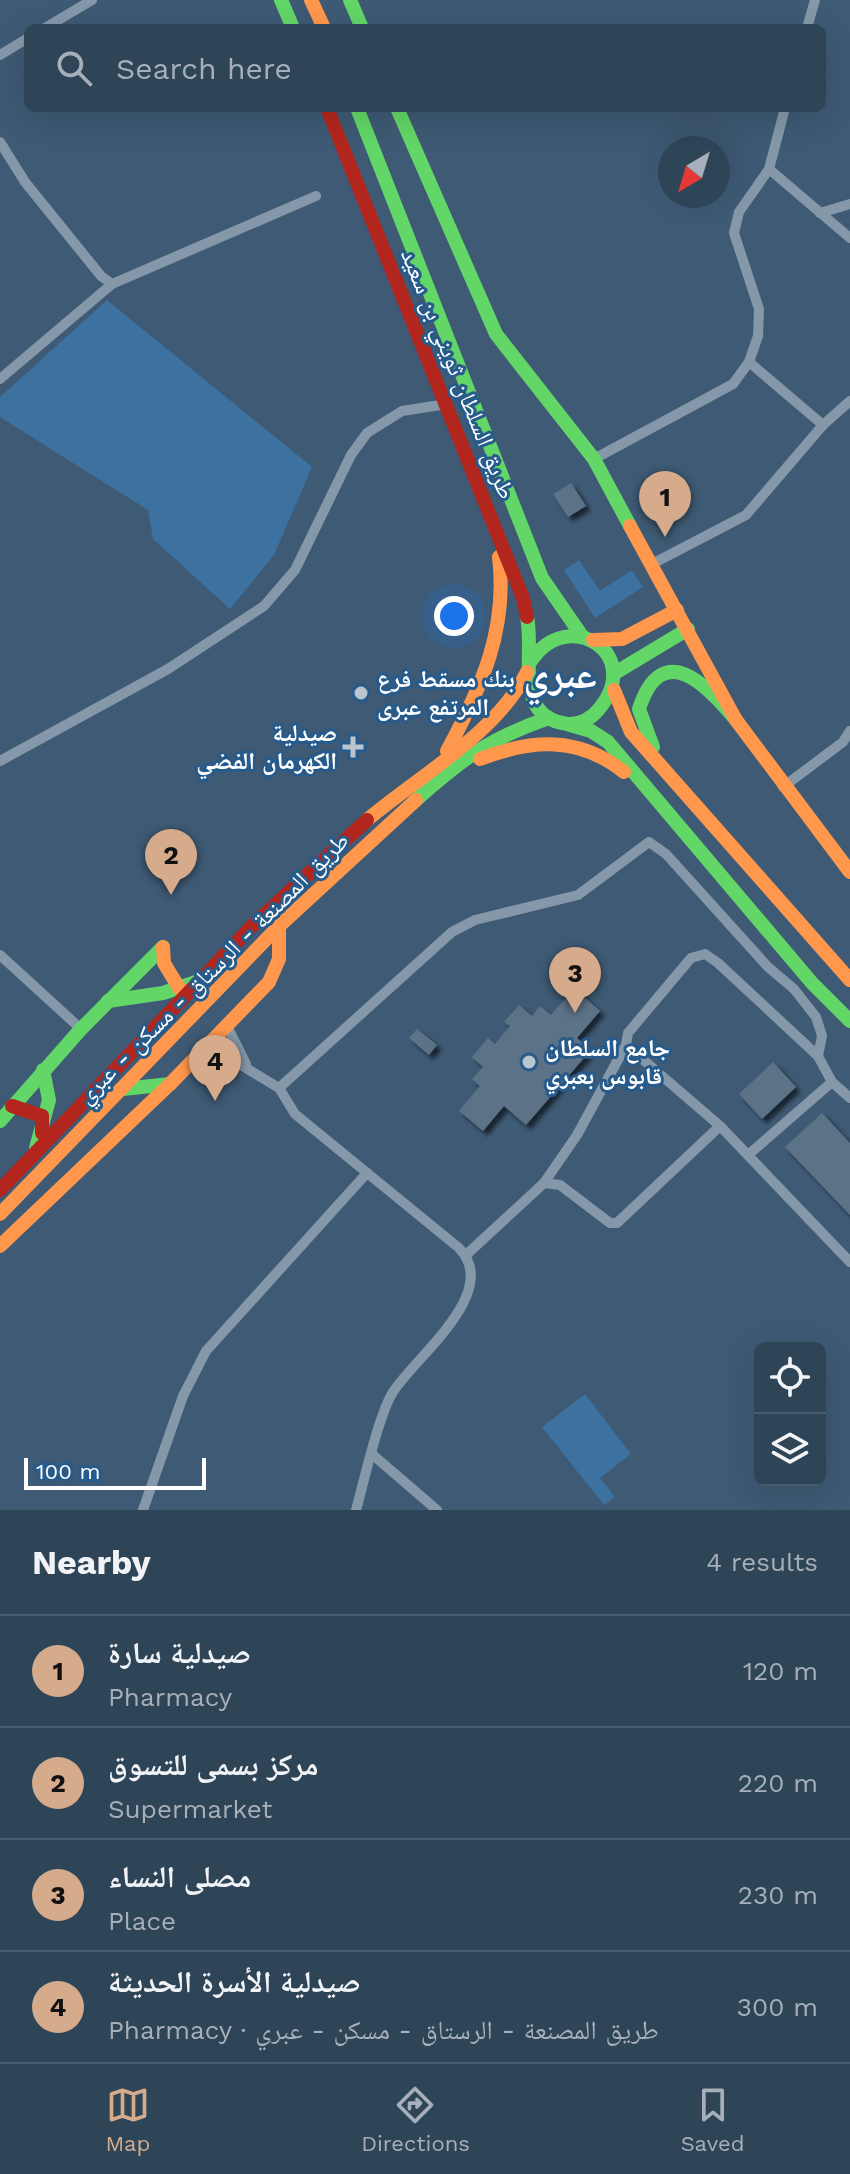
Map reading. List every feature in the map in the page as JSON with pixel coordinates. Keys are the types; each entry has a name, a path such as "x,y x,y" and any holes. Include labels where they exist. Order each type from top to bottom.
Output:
{"main road":[{"path":"281,0 291,24"},
{"path":"311,0 322,24"},
{"path":"350,0 360,24"},
{"name":"طريق السلطان ثويني بن سعيد","path":"329,112 523,598 529,665"},
{"name":"طريق السلطان ثويني بن سعيد","path":"359,112 542,578 586,638"},
{"path":"399,112 496,334 594,459 736,720"},
{"path":"443,758 484,682 500,627 502,569 485,504"},
{"path":"677,610 622,639 557,637 537,650 529,665 531,697 556,720 591,731 608,742 812,983 850,1021"},
{"path":"615,673 688,629"},
{"path":"586,638 607,653 615,673 614,690 631,732 850,980"},
{"name":"طريق المصنعة - الرستاق - مسكن - عبري","path":"0,1190 315,867 506,706 517,693 529,665"},
{"path":"665,771 640,720 641,698 655,679 678,672 701,679 736,720 783,787 850,872"},
{"path":"556,720 595,717 614,690"},
{"name":"طريق المصنعة - الرستاق - مسكن - عبري","path":"0,1214 279,926 354,855 452,772 508,731 556,720"},
{"path":"452,772 518,745 563,743 593,750 619,766 669,814"},
{"path":"0,1246 170,1084 275,972 280,951 279,926"},
{"path":"0,1121 81,1029 163,947 164,963 179,988"},
{"path":"108,1001 202,981"},
{"path":"34,1156 49,1104 49,1085 43,1070"},
{"path":"123,1089 170,1084"},
{"path":"12,1106 42,1116 42,1133"}],"street":[{"path":"52,24 92,0"},
{"path":"808,24 815,0"},
{"path":"0,55 24,40"},
{"path":"594,459 733,384 749,362 758,336 759,309 734,233 739,212 769,169 784,112"},
{"path":"0,142 25,182 101,276 112,284"},
{"path":"769,169 850,238"},
{"path":"0,379 112,284 316,196"},
{"path":"820,213 850,204"},
{"path":"749,362 823,425"},
{"path":"652,564 746,515 823,425 850,401"},
{"path":"0,761 168,669 264,606 295,570 351,455 367,433 402,411 447,404"},
{"path":"783,787 843,742 850,731"},
{"path":"279,1088 452,932 475,920 578,895 649,842 666,854 768,967 794,989 816,1017 822,1036 818,1056"},
{"path":"466,1255 544,1183 577,1135 626,1045 628,1033 691,958 705,954 818,1056 832,1082 850,1098"},
{"path":"0,955 81,1029"},
{"path":"227,1026 246,1064"},
{"path":"208,1045 246,1064 279,1088 295,1114 466,1255 472,1268 468,1295 459,1311 392,1393 356,1510"},
{"path":"626,1045 720,1126 850,1262"},
{"path":"748,1155 832,1082"},
{"path":"544,1183 560,1185 610,1223 617,1223 720,1126"},
{"path":"143,1510 183,1396 206,1351 367,1173"},
{"path":"373,1455 437,1510"}],"shaded area":[{"path":"107,300 312,467 274,555 230,609 153,539 148,510 0,417 0,397"},
{"path":"579,560 600,591 632,570 643,587 595,618 564,570"},
{"path":"585,1394 631,1454 600,1478 615,1497 604,1505 542,1427"}],"building":[{"path":"571,483 586,506 568,517 553,494"},
{"name":"جامع السلطان قابوس بعبري","path":"574,988 600,1011 577,1038 591,1050 526,1125 504,1106 483,1131 459,1111 480,1086 472,1079 483,1067 472,1057 488,1038 495,1044 510,1026 504,1022 519,1005 532,1016 540,1006 551,1015"},
{"path":"417,1029 437,1045 429,1055 409,1038"},
{"path":"773,1062 796,1087 762,1119 739,1094"},
{"path":"822,1113 850,1143 850,1215 785,1147"}],"traffic: fast":[{"path":"281,0 291,24"},
{"path":"350,0 360,24"},
{"path":"359,112 542,578 582,636"},
{"path":"399,112 496,334 594,459 630,526"},
{"path":"527,617 530,682 539,710 550,719 577,723 596,712 611,689 613,670 607,655 596,643 581,637 564,637 546,645 531,661"},
{"path":"615,673 688,629"},
{"path":"653,747 639,709 649,687 660,676 672,672 686,675 699,683 736,720"},
{"path":"416,800 478,751 510,733 549,718"},
{"path":"570,725 591,731 608,742 812,983 850,1021"},
{"path":"0,1121 81,1029 163,947"},
{"path":"108,1001 163,993 199,981"},
{"path":"36,1148 49,1100 43,1070"},
{"path":"123,1089 170,1084"}],"traffic: slow":[{"path":"311,0 322,24"},
{"path":"630,526 736,720 850,872"},
{"path":"447,751 471,704 489,658 499,609 499,557"},
{"path":"593,640 622,639 677,610"},
{"path":"367,820 477,734 514,694 527,672"},
{"path":"614,690 631,732 850,980"},
{"path":"480,759 518,748 555,744 590,752 624,772"},
{"path":"0,1214 278,927 416,800"},
{"path":"0,1246 170,1084 269,982 279,959 279,926"},
{"path":"163,947 164,963 179,988"}],"traffic: jam":[{"path":"329,112 523,598 527,617"},
{"path":"0,1190 252,926 367,820"},
{"path":"12,1106 42,1116 42,1133"}],"place":[{"name":"صيدلية سارة","path":"665,537"},
{"name":"بنك مسقط فرع المرتفع عبرى","path":"361,693"},
{"name":"صيدلية الكهرمان الفضي","path":"353,747"},
{"name":"مركز بسمى للتسوق","path":"171,895"},
{"name":"مصلى النساء","path":"575,1013"},
{"name":"جامع السلطان قابوس بعبري","path":"529,1062"},
{"name":"صيدلية الأسرة الحديثة","path":"215,1101"}],"district":[{"name":"عبري","path":"560,674"}]}
